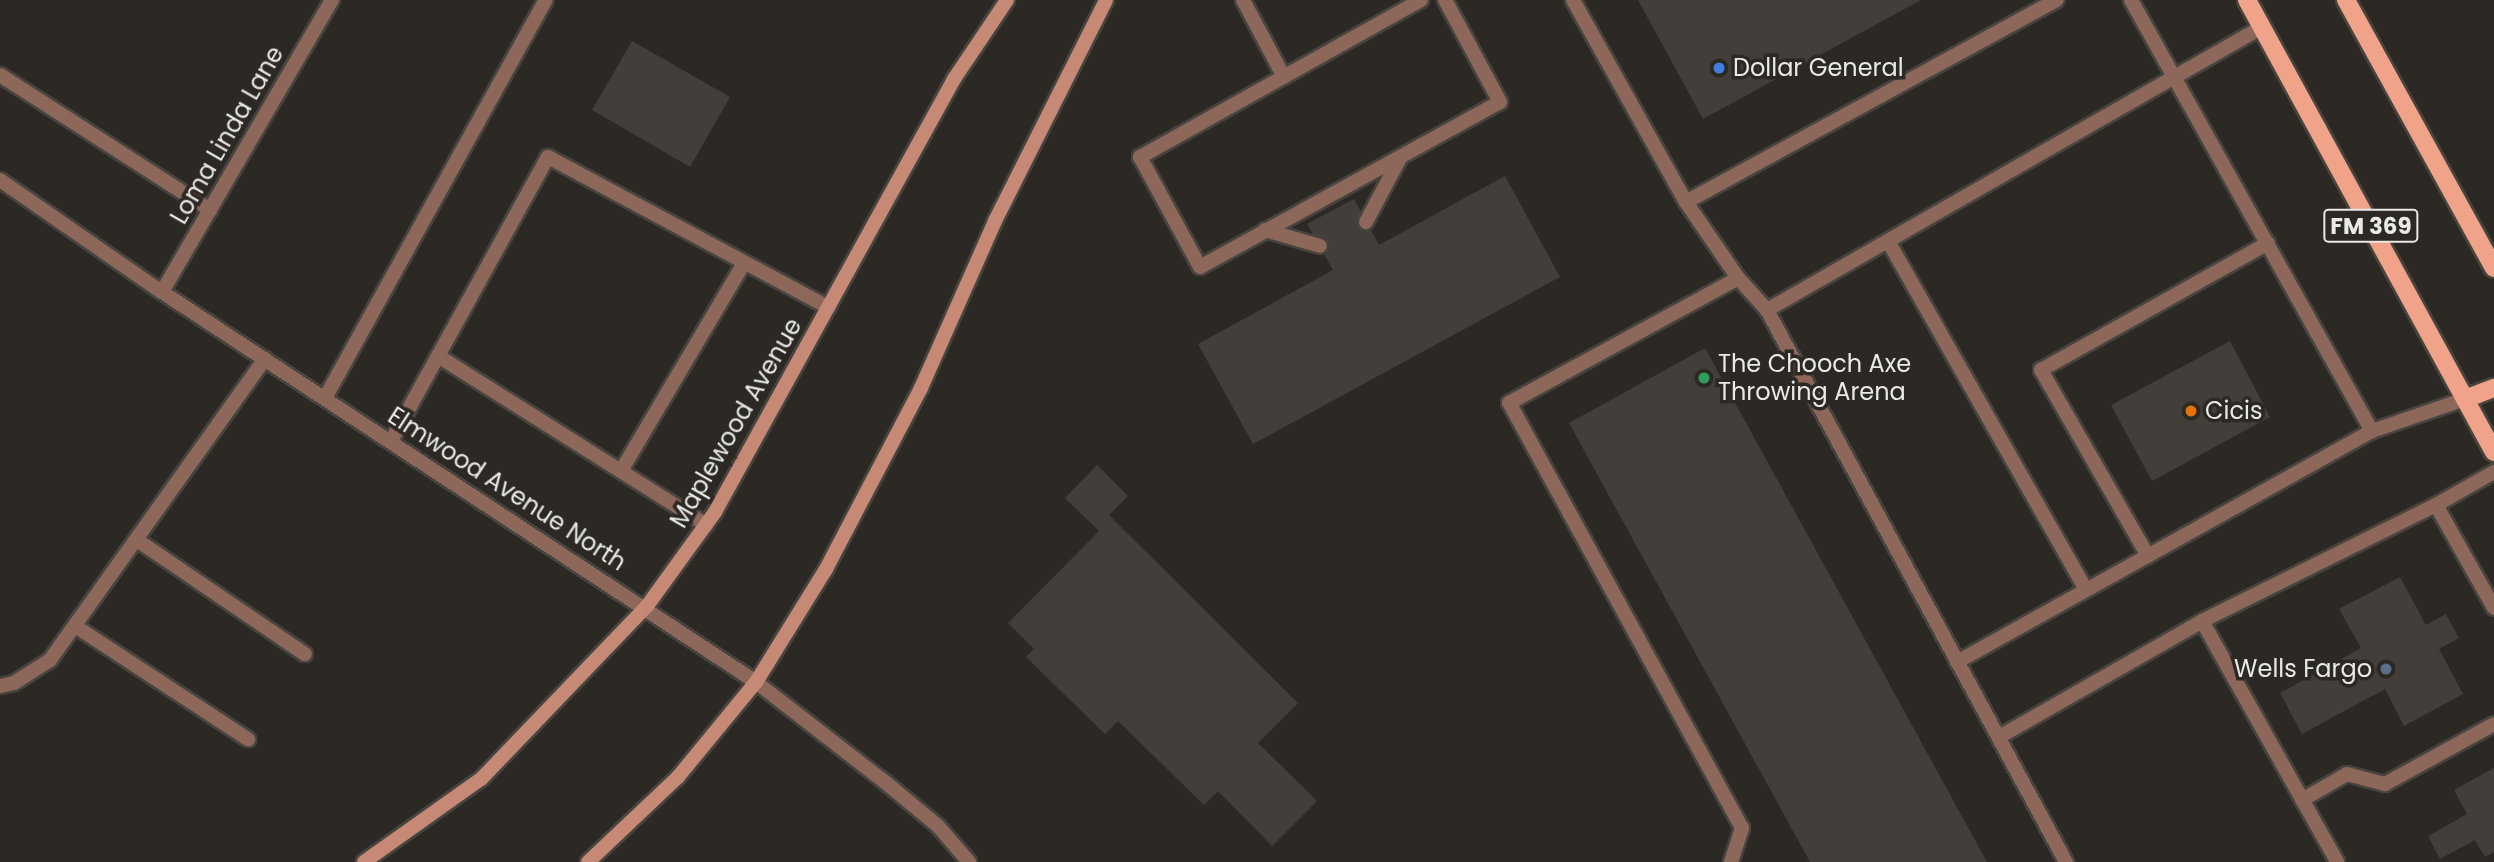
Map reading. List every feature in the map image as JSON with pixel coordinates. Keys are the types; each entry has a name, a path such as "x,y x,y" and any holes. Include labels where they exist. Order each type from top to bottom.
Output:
{"main road":[{"name":"FM 369","path":"2247,0 2494,452"},
{"name":"FM 369","path":"2346,0 2494,268"},
{"path":"2465,399 2494,388"}],"street":[{"name":"Loma Linda Lane","path":"162,292 331,0"},
{"path":"325,397 546,0"},
{"name":"Maplewood Avenue","path":"364,862 481,779 647,606 706,525 954,79 1007,0"},
{"path":"588,862 678,777 756,682 826,569 921,388 995,221 1107,0"},
{"path":"1243,0 1284,77"},
{"path":"1421,0 1140,157 1200,267 1500,102 1445,0"},
{"path":"1573,0 1686,202 1738,278 1767,310 2066,862"},
{"path":"1686,202 2056,0"},
{"path":"2131,0 2372,431"},
{"path":"1767,310 2262,27"},
{"path":"0,75 210,210"},
{"path":"391,440 548,157 828,307"},
{"path":"1366,222 1401,157"},
{"name":"Elmwood Avenue North","path":"0,180 162,292 647,606 756,682 895,790 938,827 969,862"},
{"path":"1265,230 1320,246"},
{"path":"1888,242 2086,590"},
{"path":"2148,556 2041,370 2268,243"},
{"path":"621,471 744,263"},
{"path":"1731,862 1742,828 1509,403 1738,278"},
{"path":"438,356 706,525"},
{"path":"0,686 14,683 50,660 265,359"},
{"path":"1957,662 2372,431 2465,399"},
{"path":"1998,737 2203,621 2436,505 2494,472"},
{"path":"2436,505 2494,608"},
{"path":"137,540 305,654"},
{"path":"2203,621 2337,862"},
{"path":"75,626 248,739"},
{"path":"2302,800 2347,774 2385,784 2494,724"}],"building":[{"path":"1638,0 1921,0 1703,119"},
{"path":"632,41 730,97 690,167 592,110"},
{"path":"1505,176 1560,277 1253,444 1198,344 1333,270 1307,224 1354,199 1379,245"},
{"name":"Cicis","path":"2230,341 2270,417 2152,481 2111,405"},
{"path":"1705,348 1987,862 1810,862 1569,423"},
{"path":"1097,465 1128,496 1109,515 1298,703 1258,743 1317,801 1272,846 1218,791 1204,805 1118,721 1105,734 1026,657 1034,649 1008,623 1099,531 1065,498"},
{"name":"Wells Fargo","path":"2400,577 2426,625 2446,614 2459,638 2439,649 2463,694 2404,726 2385,689 2302,734 2280,693 2361,648 2339,609"},
{"path":"2494,768 2494,852 2485,857 2475,840 2440,859 2428,836 2467,814 2454,790"}],"place":[{"name":"Dollar General","path":"1719,68"},
{"name":"The Chooch Axe Throwing Arena","path":"1704,378"},
{"name":"Cicis","path":"2191,411"},
{"name":"Wells Fargo","path":"2386,669"}]}
